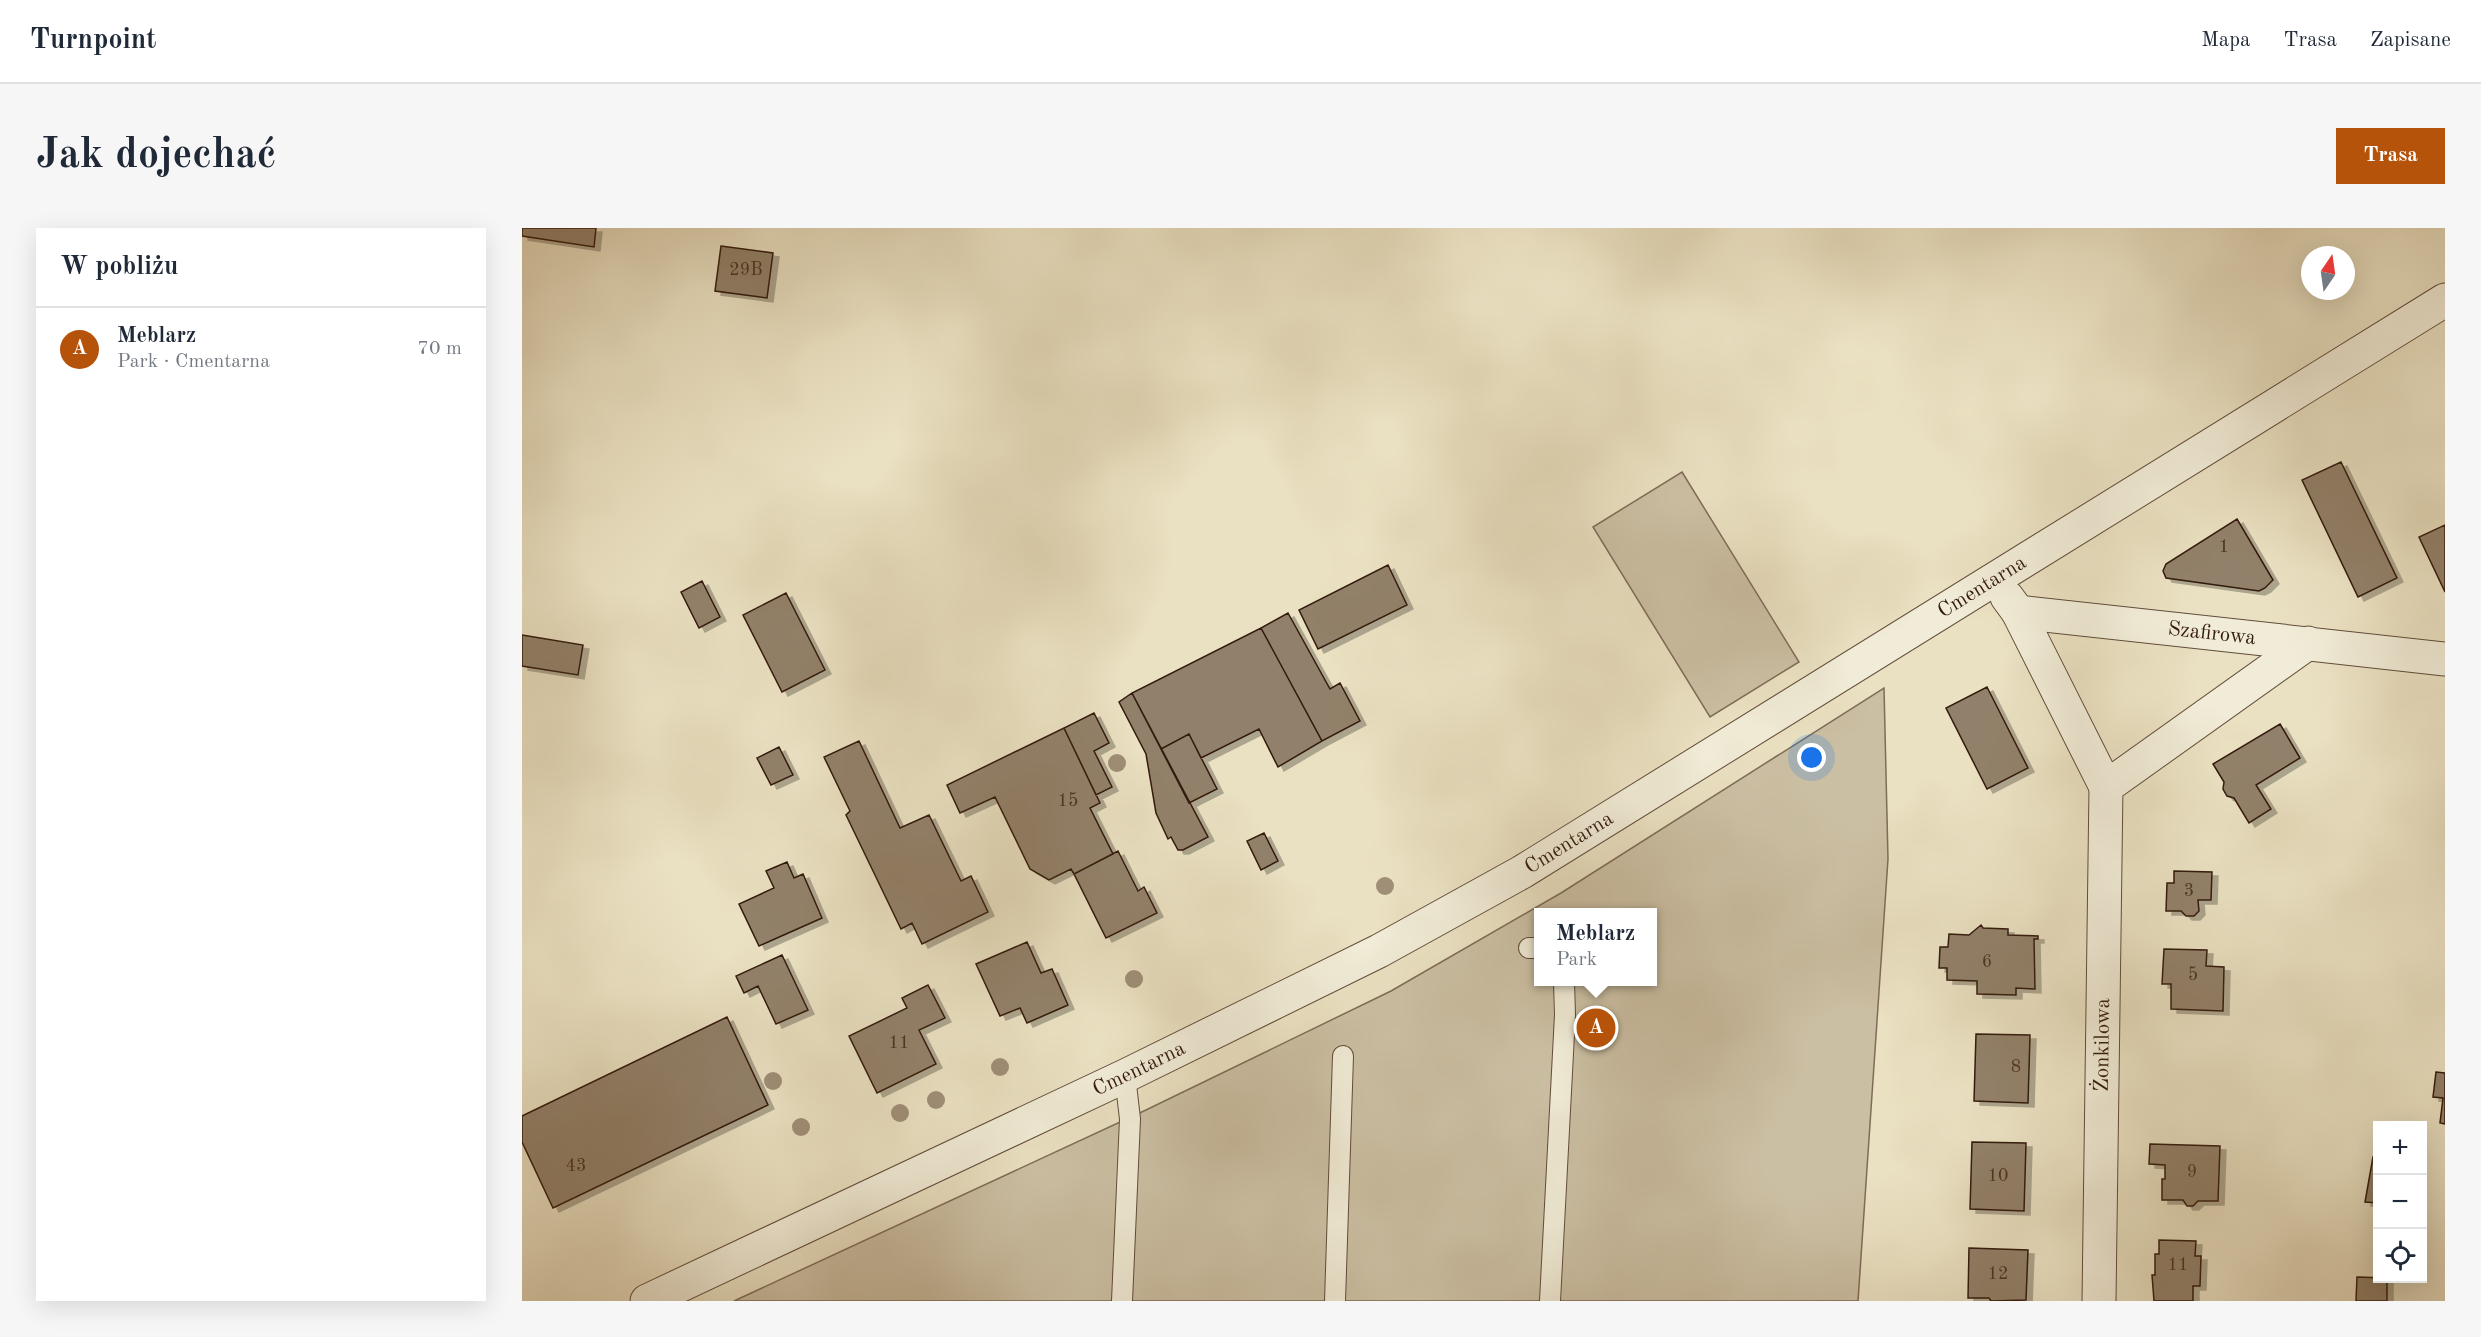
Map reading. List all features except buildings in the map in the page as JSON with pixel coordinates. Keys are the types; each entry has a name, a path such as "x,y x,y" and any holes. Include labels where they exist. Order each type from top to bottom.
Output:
{"street":[{"name":"Cmentarna","path":"668,1296 1379,951 1522,872 2445,300"},
{"path":"1994,579 2018,612"},
{"name":"Szafirowa","path":"2018,612 2445,659"},
{"name":"Żonkilowa","path":"2018,612 2106,787 2099,1301"},
{"path":"2106,787 2308,643"}],"lane":[{"path":"1550,1301 1565,1014 1564,986"},
{"path":"1335,1301 1343,1056"},
{"path":"1122,1301 1130,1119 1125,1076"}],"shaded area":[{"path":"1682,472 1799,662 1710,717 1593,527"},
{"path":"1884,688 1888,859 1858,1301 734,1301 1146,1110 1391,991 1534,909 1534,986 1657,986 1657,908 1535,908"}],"place":[{"name":"Meblarz","path":"1596,1028"}]}
